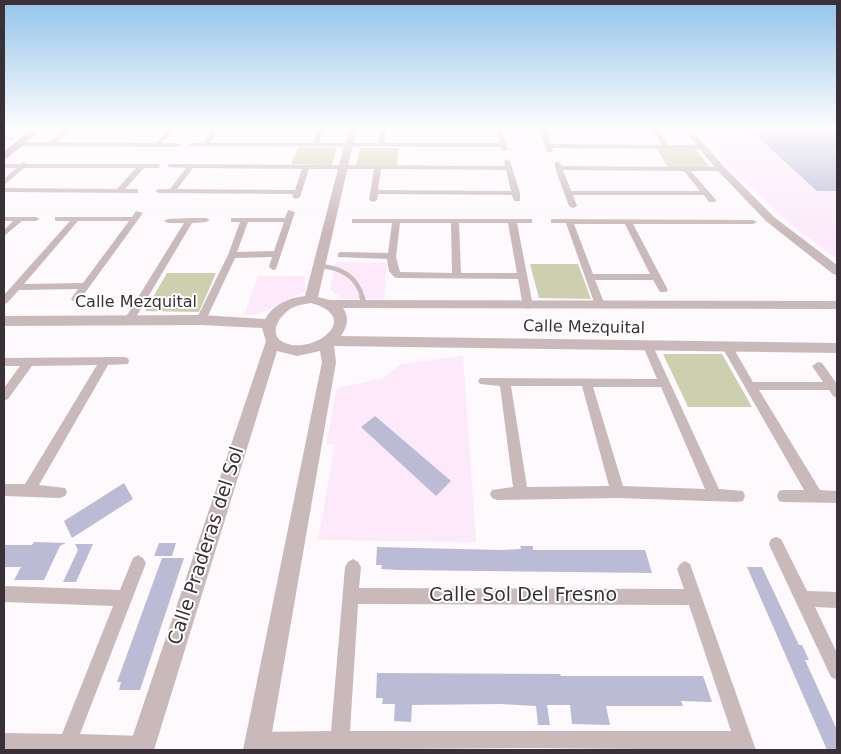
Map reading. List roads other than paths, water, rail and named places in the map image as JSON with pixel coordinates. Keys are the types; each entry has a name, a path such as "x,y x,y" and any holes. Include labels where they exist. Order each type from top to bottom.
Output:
{"street":[{"path":"311,299 343,162"},
{"path":"715,162 770,219 837,271"},
{"path":"4,166 24,164 158,166"},
{"path":"4,183 24,164"},
{"path":"170,166 378,167 507,164 517,197 374,192"},
{"path":"573,206 557,165 721,169"},
{"path":"120,191 142,166"},
{"path":"172,191 191,166"},
{"path":"159,191 297,195 306,167"},
{"path":"373,200 378,167"},
{"path":"686,169 712,200"},
{"path":"4,190 135,191"},
{"path":"568,193 707,193"},
{"path":"58,219 137,216 76,299"},
{"path":"234,220 289,216 273,267"},
{"path":"4,219 36,219"},
{"path":"4,234 20,219"},
{"path":"4,301 76,219"},
{"path":"129,320 190,220"},
{"path":"168,221 206,220"},
{"path":"201,320 232,255 246,220"},
{"path":"355,221 529,221"},
{"path":"396,221 392,270 397,275 522,276"},
{"path":"455,221 457,276"},
{"path":"512,221 528,306"},
{"path":"554,221 752,222"},
{"path":"569,222 600,305"},
{"path":"628,222 663,290"},
{"path":"232,255 277,254"},
{"path":"341,255 392,256"},
{"path":"590,277 656,277"},
{"path":"16,288 86,286"},
{"path":"311,299 331,304 342,317 338,333 328,342 315,348 297,350 280,346 270,333 272,316 279,309 300,300 311,299"},
{"name":"Calle Mezquital","path":"331,304 837,306"},
{"name":"Calle Mezquital","path":"4,321 201,320 270,333"},
{"name":"Calle Praderas del Sol","path":"142,748 270,333"},
{"path":"328,342 329,362 256,746 340,740 745,745 685,569"},
{"name":"Calle Mezquital","path":"328,342 837,348"},
{"path":"648,346 715,495"},
{"path":"727,347 816,496"},
{"path":"4,362 124,360"},
{"path":"29,490 105,361"},
{"path":"4,396 29,362"},
{"path":"818,366 835,389"},
{"path":"484,381 664,383"},
{"path":"505,381 521,493"},
{"path":"586,382 618,492"},
{"path":"750,386 835,389"},
{"path":"4,490 60,492"},
{"path":"497,494 618,492 738,496"},
{"path":"784,496 837,497"},
{"path":"776,544 837,671"},
{"path":"68,744 138,562"},
{"path":"340,740 353,567"},
{"path":"4,594 125,598"},
{"name":"Calle Sol Del Fresno","path":"352,596 694,597"},
{"path":"803,599 837,600"},
{"path":"4,742 68,744 109,742 142,748"}],"lane":[{"path":"320,266 335,267 343,270 358,282 364,304"}]}
